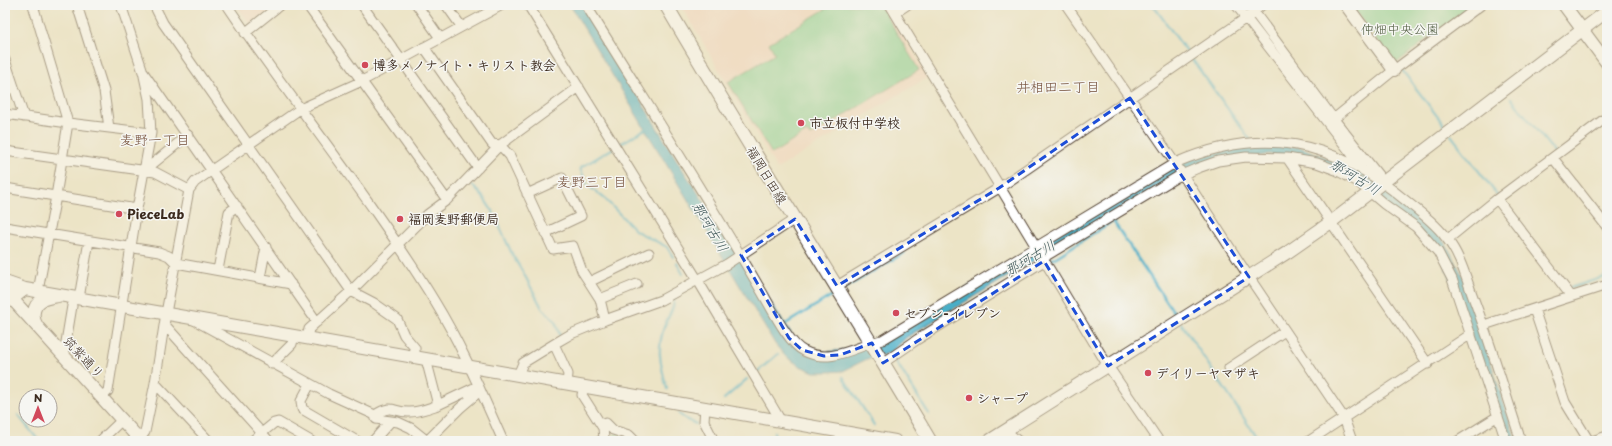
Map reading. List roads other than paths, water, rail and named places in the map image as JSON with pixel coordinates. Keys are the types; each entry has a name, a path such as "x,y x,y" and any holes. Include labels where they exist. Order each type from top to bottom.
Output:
{"main road":[{"name":"福岡日田線","path":"666,5 795,219 872,342 882,361"},
{"path":"882,361 930,441"}],"street":[{"path":"33,5 68,123 38,291"},
{"path":"77,5 104,91 109,128"},
{"path":"154,5 163,23 351,291 374,303 396,318 404,335 421,358 438,405"},
{"path":"227,5 245,33 398,244 436,303 470,367 503,441"},
{"path":"245,33 280,5"},
{"path":"307,5 447,200"},
{"path":"362,5 478,168"},
{"path":"417,5 440,38"},
{"path":"446,5 461,26"},
{"path":"140,440 145,432 155,383 165,319 189,190 195,182 300,109 362,81 502,5"},
{"path":"528,5 697,279 781,421"},
{"path":"586,5 741,255 789,338 802,350 809,353 834,356 872,342 882,340 1175,163 1202,151 1227,145 1270,142 1300,145 1321,150 1363,169 1384,182 1430,220 1448,239 1462,266 1484,325 1521,441"},
{"path":"890,5 999,188 1108,366 1159,441"},
{"path":"895,13 907,5"},
{"path":"1066,5 1175,163 1249,277 1344,418 1352,441"},
{"path":"1236,5 1330,121 1384,182"},
{"path":"837,286 999,188 1246,18 1251,8 1262,5"},
{"path":"1346,5 1394,70"},
{"path":"1330,121 1480,5"},
{"path":"1564,5 1607,62"},
{"path":"102,397 108,391 137,209 151,133 149,99 143,72 123,6"},
{"path":"1251,8 1363,169"},
{"path":"989,441 1249,277 1331,222 1607,11"},
{"path":"424,47 492,144 500,145 510,156 553,249 573,246 582,271 600,299 605,320"},
{"path":"5,60 24,117"},
{"path":"143,72 317,322"},
{"path":"307,338 310,329 317,322 351,291 428,214 447,200 500,145 579,87"},
{"path":"5,114 151,133"},
{"path":"1448,239 1497,199 1607,117"},
{"path":"144,171 188,135"},
{"path":"5,152 155,172 189,190"},
{"path":"882,361 1044,261 1046,256 1182,175 1198,168 1230,159 1258,156 1287,158 1317,163 1336,170 1361,184 1369,192 1416,228 1438,252 1452,279 1506,441"},
{"path":"1287,158 1428,364"},
{"path":"1553,158 1607,227"},
{"path":"528,194 562,178 581,216 545,234"},
{"path":"5,188 137,209"},
{"path":"1497,199 1571,296"},
{"path":"218,270 229,212 237,206"},
{"path":"518,375 523,363 571,334 661,300 727,264 795,219"},
{"path":"5,227 159,252 169,256 176,263 291,284"},
{"path":"60,352 65,348 89,241"},
{"path":"260,278 266,247"},
{"path":"589,282 649,253"},
{"path":"5,282 25,289 63,295 76,302 121,305 165,319 187,317 705,407 781,421 850,437 894,441"},
{"path":"600,299 637,284"},
{"path":"1484,325 1607,285"},
{"path":"7,299 25,289"},
{"path":"39,328 34,321 35,308 42,300 63,295"},
{"name":"筑紫通り","path":"7,299 39,328 123,419 140,440"},
{"path":"1534,310 1566,402 1591,441 1607,436"},
{"path":"187,317 328,394 374,415 376,419 398,422 411,428 427,440 479,388"},
{"path":"165,319 269,441"},
{"path":"1230,368 1285,331"},
{"path":"1309,441 1428,364 1471,334"},
{"path":"272,364 292,344 294,336"},
{"path":"554,344 568,374 568,384"},
{"path":"155,383 210,441"},
{"path":"310,384 301,400 302,409 357,441"},
{"path":"584,386 582,395 603,428 604,439 600,441"},
{"path":"374,415 382,410 391,408 409,413 421,411 479,388"},
{"path":"705,407 704,421 714,441"},
{"path":"1458,441 1498,416"},
{"path":"100,441 123,419"},
{"path":"252,441 274,423 278,422 311,441"},
{"path":"373,441 390,422"},
{"path":"601,425 606,423 613,430 629,435 635,441"},
{"path":"1006,431 1018,441"}],"water":[{"name":"那珂古川","path":"570,5 583,5 681,167 805,354 862,348 1182,162 1244,145 1300,147 1362,172 1425,220 1445,243 1464,279 1516,441 1508,441 1439,248 1337,168 1269,154 1175,176 907,337 890,353 867,359 843,371 814,372 800,366 785,356 775,344"}],"waterway":[{"path":"1153,5 1251,141"},
{"path":"1242,5 1271,43"},
{"path":"1402,70 1447,129"},
{"path":"1511,98 1555,153"},
{"path":"580,168 647,128"},
{"path":"1451,135 1498,196"},
{"path":"580,168 587,185 604,198 636,231 667,247 673,257"},
{"path":"472,185 483,197 493,212 513,256 542,308 555,321 560,336"},
{"name":"那珂古川","path":"1048,259 1050,261 1113,221 1177,317"},
{"path":"842,290 904,253"},
{"path":"677,263 683,274"},
{"path":"1568,287 1570,288 1607,276"},
{"path":"784,325 836,293"},
{"path":"667,389 660,358 660,344 664,327 671,312 674,297"},
{"path":"1181,323 1259,441"},
{"path":"758,371 778,354"},
{"path":"895,360 929,414"},
{"path":"843,377 874,425"},
{"path":"724,399 747,379"},
{"path":"679,414 696,424"},
{"path":"28,428 39,441"},
{"path":"774,432 775,441"},
{"path":"819,440 825,441"}],"place":[{"name":"博多メノナイト・キリスト教会","path":"365,65"},
{"name":"市立板付中学校","path":"801,123"},
{"name":"PieceLab","path":"119,214"},
{"name":"福岡麦野郵便局","path":"400,219"},
{"name":"セブン-イレブン","path":"896,313"},
{"name":"デイリーヤマザキ","path":"1148,373"},
{"name":"シャープ","path":"969,398"}],"district":[{"name":"井相田二丁目","path":"1058,87"},
{"name":"麦野一丁目","path":"155,140"},
{"name":"麦野三丁目","path":"592,182"}],"park label":[{"name":"仲畑中央公園","path":"1400,29"}]}
